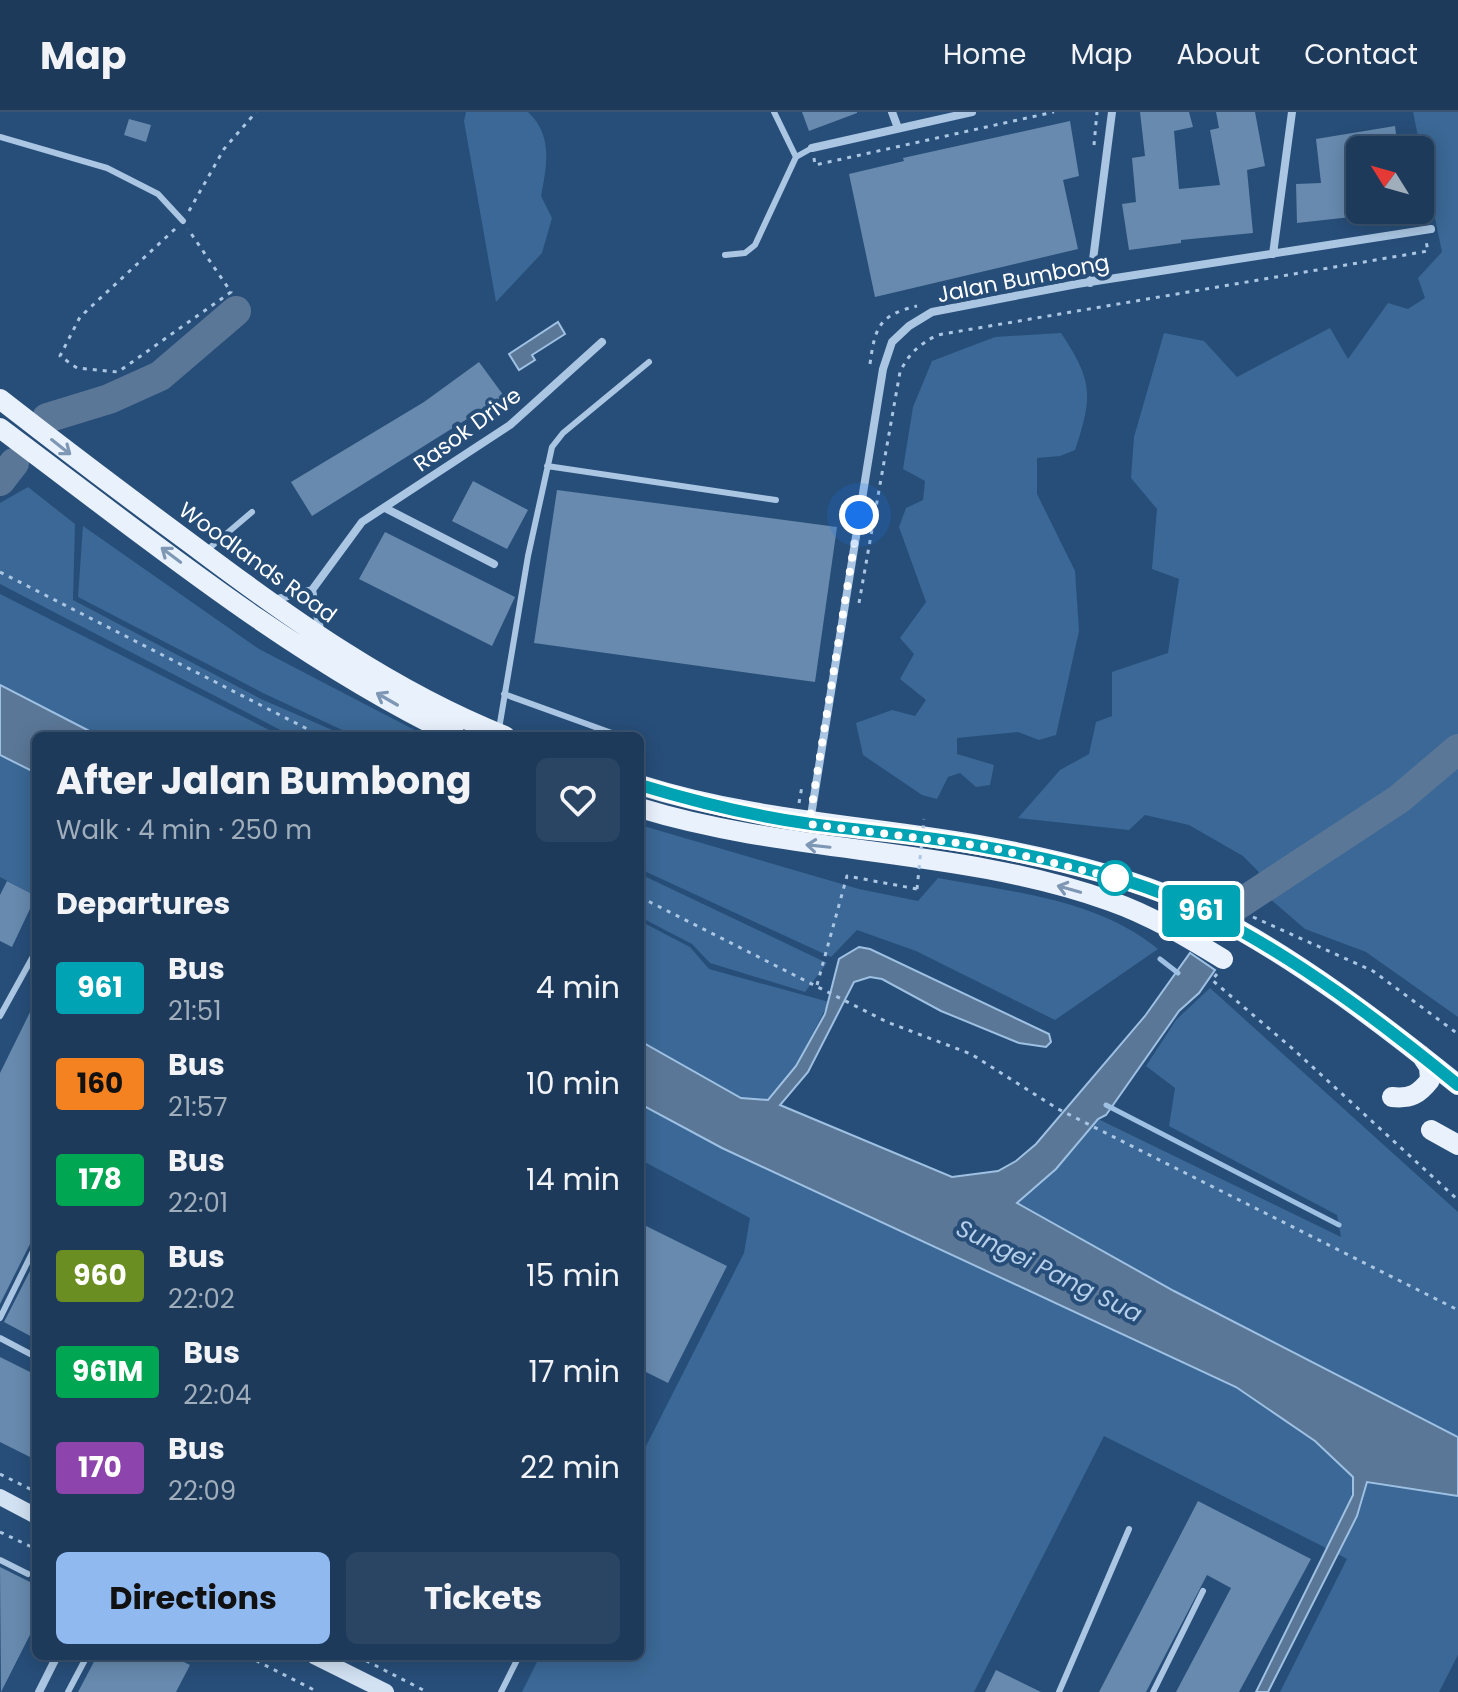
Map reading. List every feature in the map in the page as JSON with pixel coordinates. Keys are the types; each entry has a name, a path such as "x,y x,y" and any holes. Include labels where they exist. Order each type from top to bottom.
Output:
{"main road":[{"name":"Woodlands Road","path":"0,399 204,554 326,640 411,690 496,732"},
{"name":"Woodlands Road","path":"0,428 230,599 302,648 449,732"},
{"path":"644,786 720,807 809,824 952,841 1032,856 1110,877 1244,928 1355,1005 1458,1085"},
{"path":"644,809 716,828 806,845 985,868 1028,878 1109,901 1192,940 1223,959"},
{"path":"1425,1058 1458,1068"},
{"path":"1392,1097 1408,1099 1430,1080 1425,1058"},
{"path":"1431,1130 1458,1145"}],"street":[{"path":"892,112 898,128"},
{"path":"812,148 972,112"},
{"path":"1090,283 1112,112"},
{"path":"1273,254 1292,112"},
{"name":"Jalan Bumbong","path":"809,824 883,369 892,342 909,326 932,312 1090,283 1428,229"},
{"name":"Rasok Drive","path":"312,590 354,529 510,425 602,342"},
{"path":"385,508 494,564"},
{"path":"265,599 283,600 312,590 316,623 326,640"},
{"path":"0,1497 32,1514"},
{"path":"39,1692 55,1660"},
{"path":"322,1660 386,1692"}],"lane":[{"path":"774,112 796,157"},
{"path":"0,137 107,168 158,194 183,221"},
{"path":"725,255 745,253 755,245 796,157 812,148"},
{"path":"502,732 504,694 552,447 563,433 649,362"},
{"path":"547,466 776,500"},
{"path":"204,554 252,512"},
{"path":"504,694 603,732"},
{"path":"0,1016 32,958"},
{"path":"0,1318 32,1253"},
{"path":"0,1338 32,1355"},
{"path":"1059,1692 1129,1529"},
{"path":"0,1560 28,1574"},
{"path":"1153,1692 1203,1591"},
{"path":"68,1692 85,1660"},
{"path":"501,1692 517,1660"}],"path":[{"path":"183,221 231,292 118,372 77,368 60,356 80,317 183,221 224,149 256,112"},
{"path":"812,148 815,165 1054,112"},
{"path":"859,604 900,372 913,350 924,342 937,335 1428,251 1428,229"},
{"path":"870,364 882,321 892,312 923,305"},
{"path":"0,572 313,732"},
{"path":"799,803 804,772"},
{"path":"817,987 847,876 917,889 924,819"},
{"path":"644,899 887,1022 971,1054 1058,1109 1458,1310"},
{"path":"1244,928 1254,915 1305,942 1344,955 1407,994 1434,1019 1458,1034"},
{"path":"1212,980 1458,1200"},
{"path":"0,1474 32,1490"},
{"path":"0,1532 32,1547"},
{"path":"255,1660 318,1692"},
{"path":"365,1660 427,1692"}],"shaded area":[{"path":"466,112 528,112 545,141 546,162 541,196 552,218 542,253 496,302 464,121"},
{"path":"1413,112 1458,112 1458,1017 1366,952 1305,929 1268,897 1258,871 1243,856 1189,825 1145,815 1129,830 1018,818 1060,770 1089,754 1096,722 1112,716 1112,672 1168,653 1179,579 1152,569 1157,509 1131,478 1134,437 1164,333 1204,341 1237,377 1330,328 1348,359 1388,303 1408,309 1425,298 1418,278 1442,252 1434,213 1434,136 1418,136"},
{"path":"1061,333 1084,377 1087,402 1075,450 1060,456 1037,458 1037,494 1075,571 1079,631 1056,735 1039,740 1018,732 957,738 957,754 994,765 990,785 976,787 960,773 948,777 937,799 922,795 863,755 856,723 892,710 915,716 926,700 900,679 914,654 900,638 926,602 899,527 906,508 923,500 925,481 903,469 913,407 932,361 995,337"},
{"path":"28,487 75,524 73,600 261,699 337,732 284,732 0,584 0,503"},
{"path":"83,526 259,649 418,732 346,732 263,693 78,597"},
{"path":"0,594 273,732 91,732 0,685"},
{"path":"0,755 32,771 32,894 0,877"},
{"path":"644,826 859,889 918,901 938,878 1024,893 1081,908 1108,919 1158,949 1055,1020 916,951 857,930 831,957 644,871"},
{"path":"644,876 827,963 805,992 710,963 692,944 644,919"},
{"path":"644,923 690,947 709,969 829,1002 796,1066 767,1101 741,1098 644,1043"},
{"path":"1210,988 1458,1212 1458,1437 1174,1291 1017,1203 1056,1169 1098,1119 1341,1237 1337,1215 1169,1126 1175,1088 1146,1066 1176,1020"},
{"path":"644,1106 722,1148 1236,1387 1315,1440 1353,1477 1351,1502 1328,1549 1104,1436 974,1692 522,1692 538,1660 644,1660 644,1450 744,1253 750,1218 644,1162"},
{"path":"1367,1482 1458,1496 1458,1655 1439,1692 1280,1692 1347,1559 1338,1554 1361,1507"}],"water":[{"path":"558,322 565,334 532,355 535,360 519,370 509,354"},
{"path":"0,685 91,732 32,732 32,771 0,755"},
{"name":"Sungei Pang Sua","path":"859,947 870,949 1049,1034 1051,1042 1046,1047 1019,1043 941,1011 882,979 870,977 854,982 808,1072 780,1105 952,1177 998,1171 1036,1144 1145,1016 1190,953 1215,970 1199,993 1179,1011 1106,1115 1098,1119 1056,1169 1017,1203 1174,1291 1458,1437 1458,1496 1367,1482 1357,1516 1268,1692 1256,1692 1353,1495 1353,1477 1315,1441 1236,1387 722,1148 644,1106 644,1043 741,1098 768,1100 796,1066 825,1014 839,959"}],"building":[{"path":"802,112 857,112 857,113 809,131"},
{"path":"1140,112 1189,112 1193,127 1174,131 1179,189 1220,185 1210,130 1219,128 1216,112 1255,112 1265,166 1247,170 1253,233 1181,240 1181,243 1129,250 1122,204 1136,202 1132,158 1145,156"},
{"path":"129,119 151,125 146,142 124,135"},
{"path":"1070,121 1079,176 1063,180 1078,249 875,297 849,174 904,161 903,158"},
{"path":"1395,126 1396,136 1346,136 1346,218 1297,223 1296,184 1321,183 1316,139"},
{"path":"479,362 504,396 312,516 291,482 424,402"},
{"path":"473,481 528,510 507,549 452,521"},
{"path":"557,490 837,527 815,682 534,643"},
{"path":"385,532 515,597 492,646 359,579"},
{"path":"7,881 32,894 32,904 12,947 0,941 0,895"},
{"path":"32,1008 32,1241 0,1304 0,1073"},
{"path":"644,1225 727,1266 668,1383 644,1371"},
{"path":"32,1267 32,1337 4,1322"},
{"path":"0,1357 32,1373 32,1458 0,1442"},
{"path":"1198,1501 1311,1559 1239,1692 1176,1692 1231,1588 1207,1575 1146,1692 1099,1692"},
{"path":"0,1567 32,1583 32,1631 1,1692"},
{"path":"95,1660 180,1660 190,1665 176,1692 78,1692"},
{"path":"996,1670 1041,1692 985,1692"}],"waterway":[{"path":"47,418 109,399 160,376 236,311"},
{"path":"0,481 14,463"},
{"path":"1233,908 1399,799 1458,749"},
{"path":"1160,959 1178,973"},
{"path":"1106,1105 1339,1225"}],"bus line":[{"name":"961","path":"644,786 720,807 809,824 952,841 1032,856 1074,866 1173,899 1208,913 1355,1005 1458,1085"}],"route":[{"path":"859,515 809,824 989,847 1115,878"}]}
